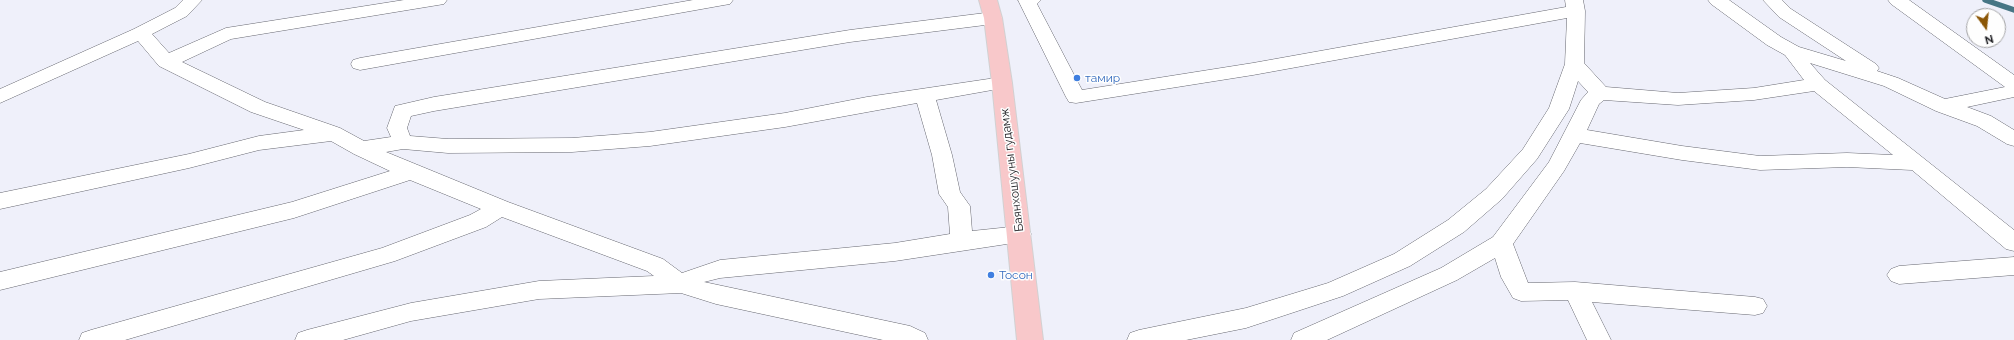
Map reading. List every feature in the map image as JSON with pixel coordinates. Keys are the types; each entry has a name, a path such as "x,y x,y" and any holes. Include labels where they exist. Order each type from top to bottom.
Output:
{"main road":[{"name":"Баянхошууны гудамж","path":"991,9 1002,83 1020,234 1030,340"}],"street":[{"path":"0,97 142,33 181,12 193,0"},
{"path":"166,62 226,34 438,0"},
{"path":"360,64 724,0"},
{"path":"1032,0 1026,1 1076,97 1261,68 1575,5 1574,64 1559,109 1530,154 1494,194 1456,226 1402,260 1335,290 1246,318 1167,337 1139,340"},
{"path":"1717,0 1774,41 1792,51 1891,82 1943,106 1984,121 2014,139"},
{"path":"1772,0 1785,13 1891,82"},
{"path":"1897,0 2014,84"},
{"path":"403,142 397,128 402,111 434,104 850,36 991,9"},
{"path":"142,33 166,62 258,107 333,134 361,149 411,172 500,208 655,265 681,284 716,295 910,336 916,340"},
{"path":"1792,51 1797,60 1818,84 1981,214 2014,243"},
{"path":"1574,64 1600,93"},
{"path":"361,149 403,142 448,146 564,145 650,139 785,120 1002,83"},
{"path":"1303,340 1449,274 1501,243 1557,166 1591,100 1600,93 1678,99 1754,94 1818,84"},
{"path":"1943,106 2014,90"},
{"path":"925,95 942,155 950,194 958,206 962,241"},
{"path":"0,201 189,161 259,143 333,134"},
{"path":"1574,135 1736,160 1760,162 1847,160 1917,163"},
{"path":"0,281 294,210 411,172"},
{"path":"91,340 387,255 478,221 500,208"},
{"path":"307,340 411,312 539,290 681,284 698,275 720,269 895,252 962,241 1020,234"},
{"path":"1501,243 1513,277 1521,292 1575,291 1755,306"},
{"path":"1899,275 2014,266"},
{"path":"1575,291 1598,340"}],"waterway":[{"path":"1985,0 2014,10"}],"place":[{"name":"тамир","path":"1077,78"},
{"name":"Тосон","path":"991,275"}]}
